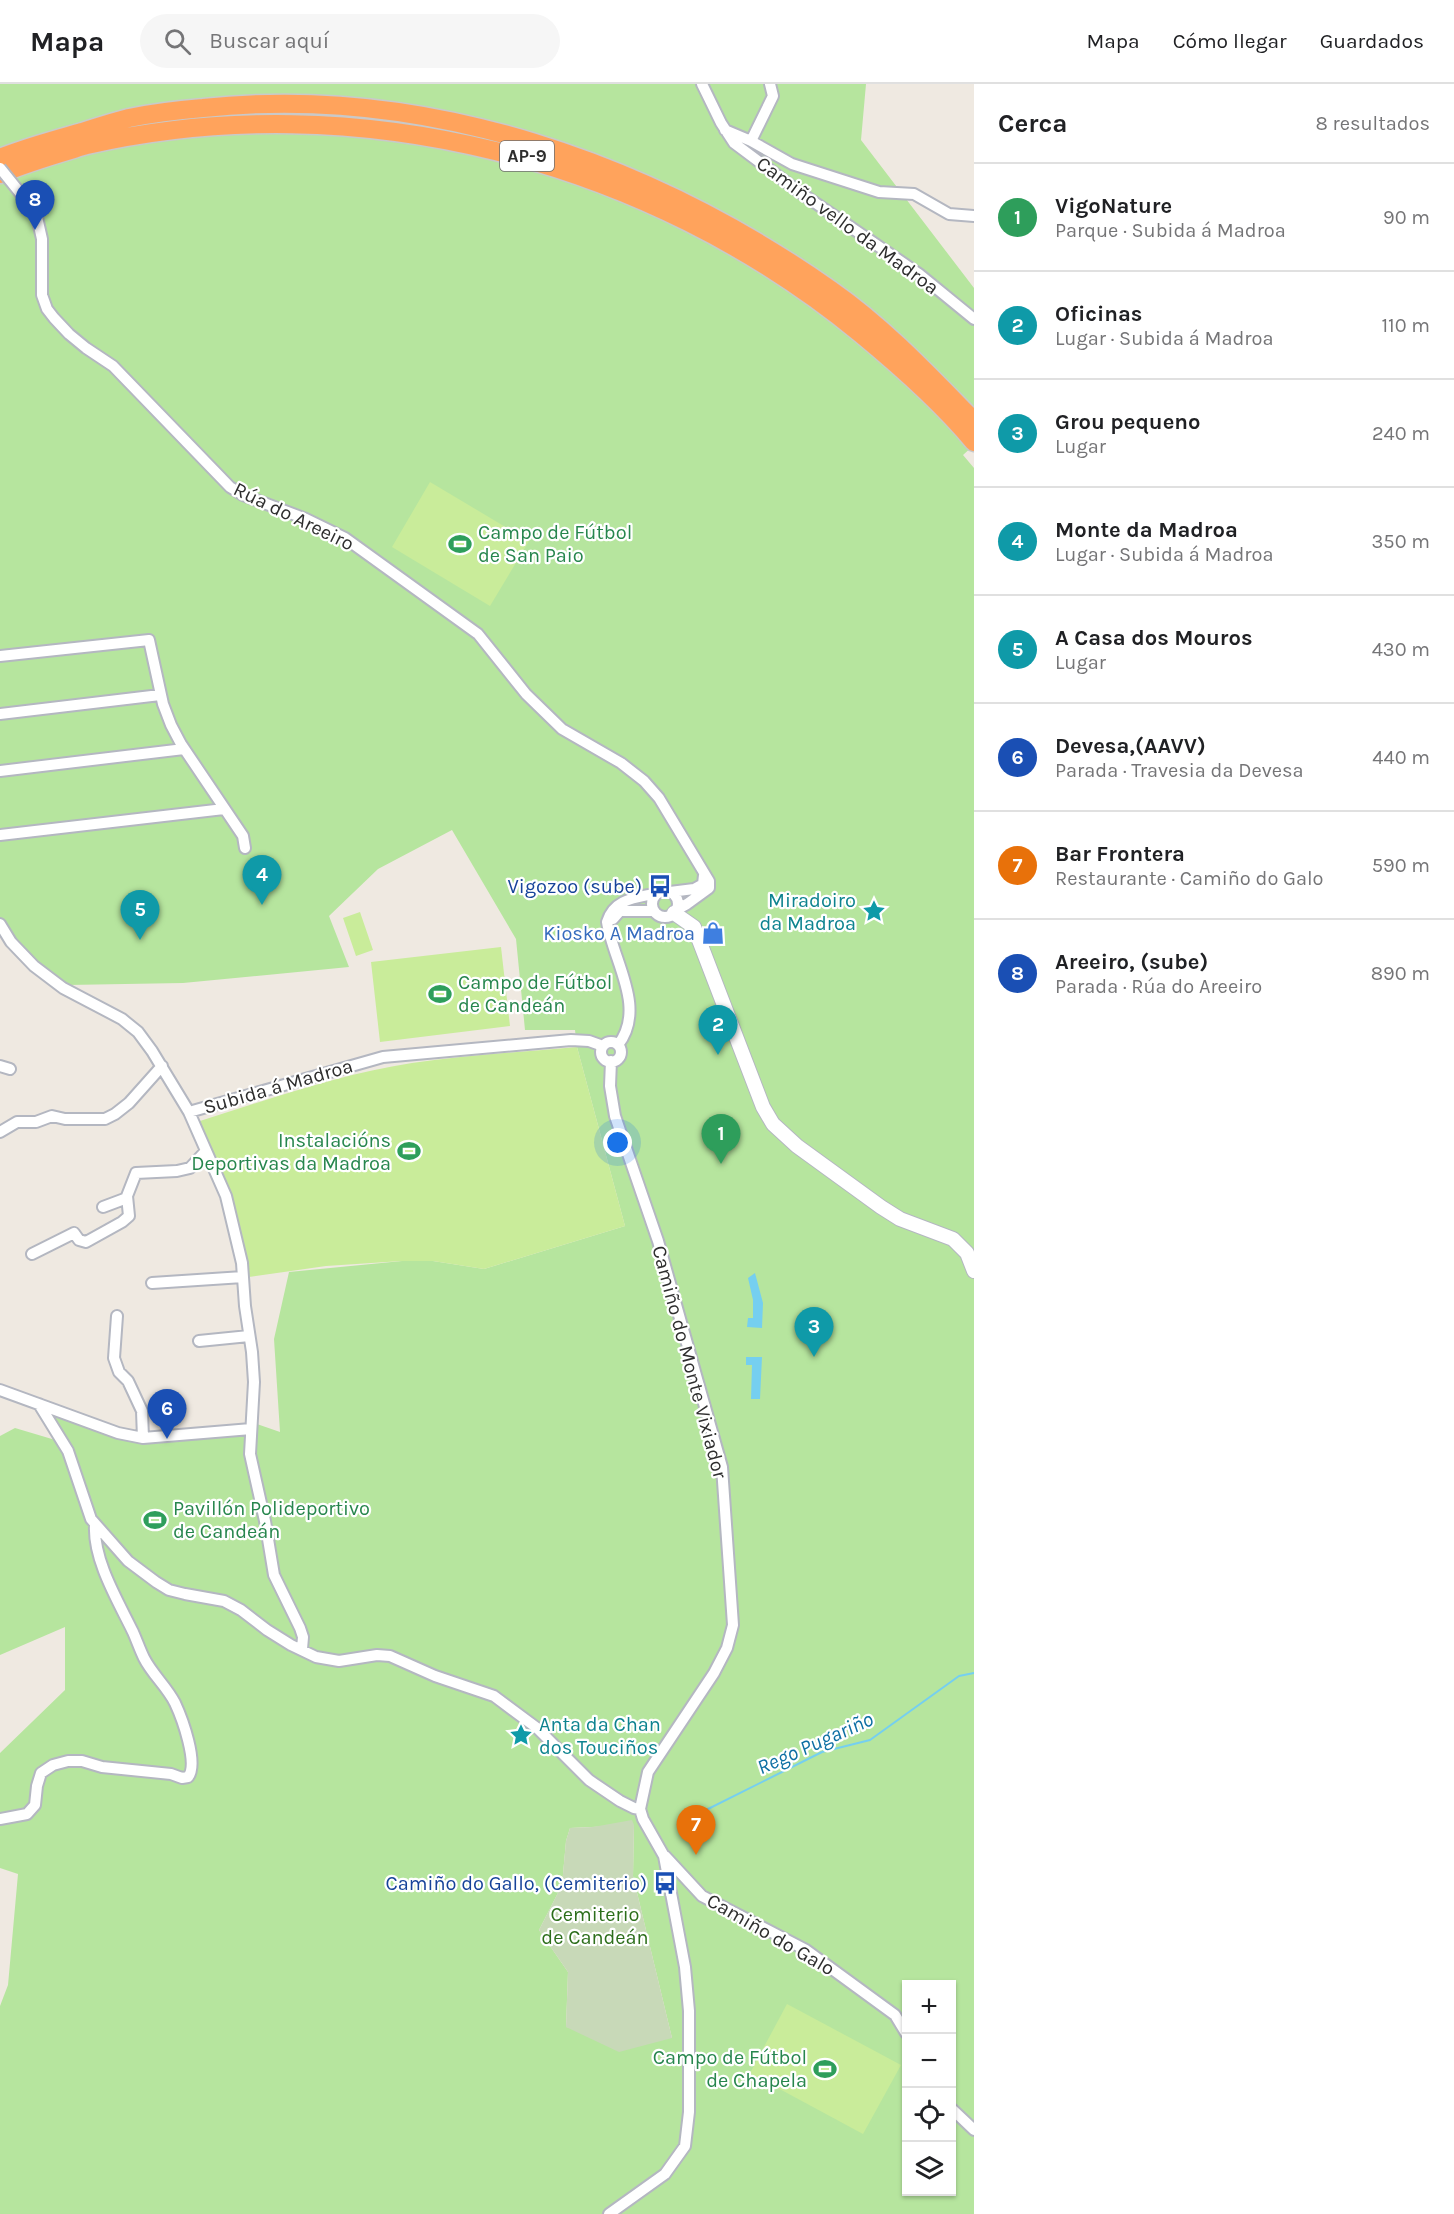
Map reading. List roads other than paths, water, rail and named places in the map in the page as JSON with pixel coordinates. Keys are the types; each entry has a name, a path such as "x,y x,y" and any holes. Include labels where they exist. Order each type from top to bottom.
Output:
{"highway":[{"name":"AP-9","path":"0,158 22,149 131,118 237,104 303,103 352,106 416,114 468,124 574,155 658,189 749,236 841,298 907,353 974,421"},
{"name":"AP-9","path":"0,174 28,162 133,133 238,118 351,120 464,137 568,168 654,202 742,249 825,305 890,358 974,442"}],"street":[{"name":"Camiño vello da Madroa","path":"702,84 734,143 798,192 919,274 974,319"},
{"path":"751,141 773,96 770,84"},
{"path":"725,130 751,141 792,164 879,192 914,194 949,214 974,216"},
{"name":"Rúa do Areeiro","path":"0,168 37,217 42,240 42,295 47,309 69,334 113,366 230,486 243,495 306,519 345,538 478,634 526,694 562,729 621,763 660,798 705,872"},
{"path":"0,656 150,640 160,695 171,725 184,749 243,836 245,848"},
{"path":"0,714 160,695"},
{"path":"0,771 184,749"},
{"path":"0,835 224,809"},
{"path":"603,1046 602,1056 611,1061 620,1056 618,1045 625,1036 630,1010 628,993 607,922 609,915 625,900 694,889 704,884 705,872"},
{"path":"609,930 615,915 620,911 654,911 665,917 675,912 709,888 705,872"},
{"path":"670,892 677,901 675,912"},
{"path":"654,911 652,902 658,893"},
{"path":"675,912 694,927 763,1107 773,1124 797,1146 881,1208 900,1219 953,1239 967,1253 974,1271"},
{"name":"Subida á Madroa","path":"0,924 11,942 34,966 63,988 122,1019 138,1032 162,1066 189,1112 384,1057 571,1040 589,1041 603,1046 608,1042 618,1045"},
{"name":"Camiño do Monte Vixiador","path":"611,1061 610,1086 615,1116 658,1241 722,1467 733,1625 727,1648 714,1673 648,1772 640,1809"},
{"path":"0,1132 17,1122 36,1122 52,1116 65,1119 105,1119 129,1103 162,1066"},
{"path":"189,1112 226,1196 242,1263 254,1382 250,1454 266,1521 274,1575 300,1628 303,1637 302,1649"},
{"path":"32,1254 74,1233 80,1240 86,1242 122,1222 129,1216 127,1198 136,1173 177,1172 190,1168 206,1151"},
{"path":"103,1207 127,1198"},
{"path":"152,1283 243,1277"},
{"path":"117,1316 114,1358 119,1372 128,1381 142,1411 143,1438"},
{"path":"199,1341 249,1336"},
{"path":"0,1390 118,1433 143,1438 250,1429"},
{"path":"39,1404 68,1451 87,1509 95,1525 128,1561 156,1582 170,1590 224,1601 241,1610 283,1640 316,1657 329,1661 354,1660 377,1655 390,1656 435,1676 494,1696 537,1728 589,1780 620,1801 640,1809 643,1819 664,1856 685,1967 689,2011 689,2112 685,2146 665,2174 609,2214"},
{"path":"0,1819 27,1814 35,1805 37,1786 42,1773 60,1763 82,1761 102,1767 171,1774 182,1778 188,1777 192,1772 183,1722 174,1701 144,1658 113,1592 94,1541 95,1525"},
{"name":"Camiño do Galo","path":"664,1856 702,1896 806,1950 895,2015 902,2026"},
{"path":"956,2114 974,2130"}],"water":[{"path":"755,1273 763,1303 762,1328 747,1327 748,1318 753,1318 753,1300 748,1278"},
{"path":"746,1357 762,1357 760,1399 751,1399 752,1365 746,1365"}],"waterway":[{"name":"Rego Pugariño","path":"694,1816 822,1752 870,1740 959,1676 974,1673"}],"place":[{"name":"Areeiro, (sube)","path":"35,230"},
{"name":"Campo de Fútbol de San Paio","path":"460,544"},
{"name":"Vigozoo (sube)","path":"660,886"},
{"name":"Monte da Madroa","path":"262,905"},
{"name":"Miradoiro da Madroa","path":"874,911"},
{"name":"Kiosko A Madroa","path":"713,933"},
{"name":"A Casa dos Mouros","path":"140,940"},
{"name":"Campo de Fútbol de Candeán","path":"440,994"},
{"name":"Oficinas","path":"718,1055"},
{"name":"Instalacións Deportivas da Madroa","path":"409,1151"},
{"name":"VigoNature","path":"721,1164"},
{"name":"Grou pequeno","path":"814,1357"},
{"name":"Devesa,(AAVV)","path":"167,1439"},
{"name":"Pavillón Polideportivo de Candeán","path":"155,1520"},
{"name":"Anta da Chan dos Touciños","path":"521,1735"},
{"name":"Bar Frontera","path":"696,1855"},
{"name":"Camiño do Gallo, (Cemiterio)","path":"665,1883"},
{"name":"Campo de Fútbol de Chapela","path":"825,2069"}],"park label":[{"name":"Cemiterio de Candeán","path":"595,1926"}]}
